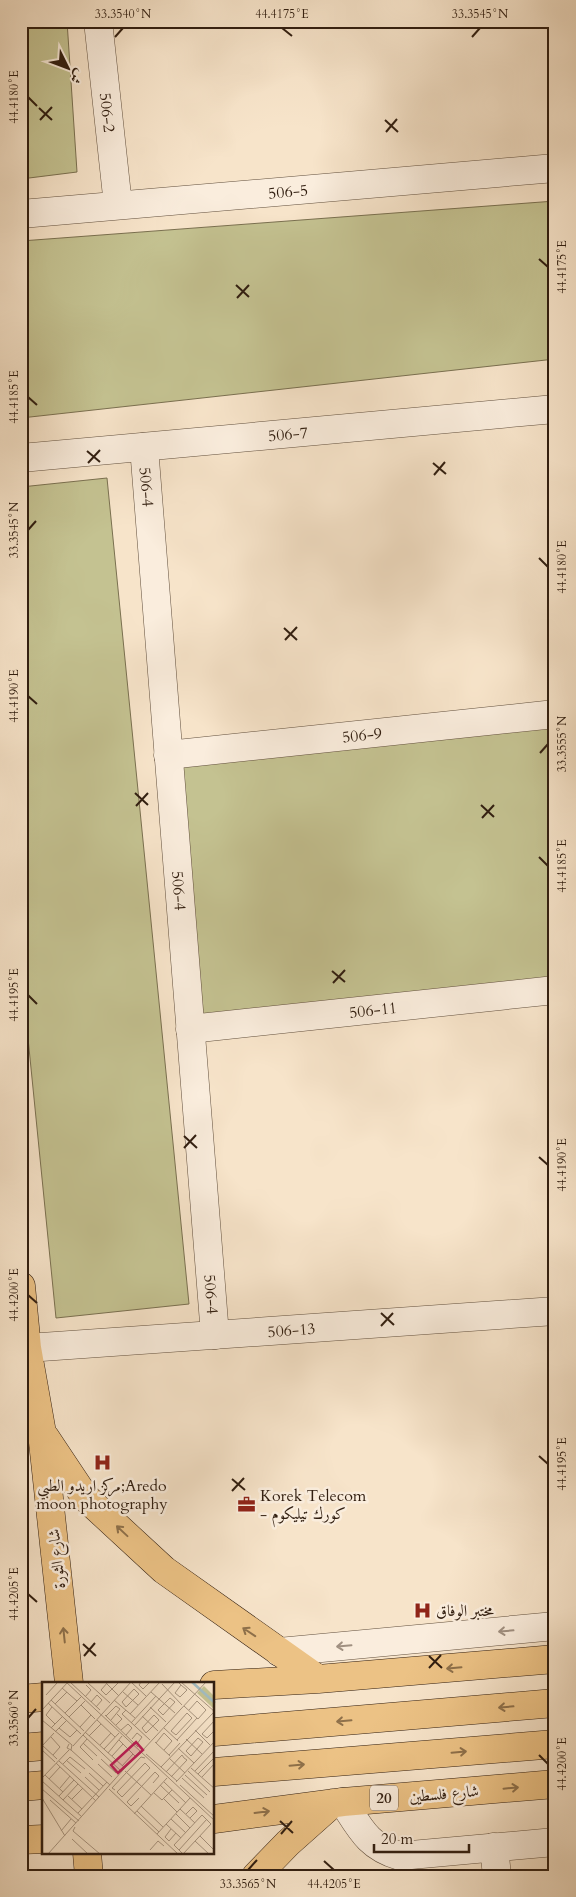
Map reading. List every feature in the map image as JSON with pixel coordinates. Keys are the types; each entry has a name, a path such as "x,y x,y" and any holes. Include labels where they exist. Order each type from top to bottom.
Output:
{"main road":[{"name":"شارع الثورة","path":"21,1286 27,1348 42,1433 69,1682"},
{"path":"42,1433 85,1498 164,1570 318,1679"},
{"path":"215,1685 318,1679 555,1659"},
{"path":"21,1700 42,1697"},
{"path":"215,1732 555,1703"},
{"path":"215,1772 555,1744"},
{"path":"21,1748 42,1746"},
{"name":"شارع فلسطين","path":"215,1819 338,1802 555,1784"},
{"path":"21,1787 42,1785"},
{"path":"256,1876 288,1843 338,1802"},
{"path":"21,1840 42,1838"},
{"path":"87,1854 89,1876"}],"street":[{"name":"506-2","path":"98,21 118,205"},
{"name":"506-5","path":"21,214 555,168"},
{"name":"506-7","path":"21,458 555,409"},
{"name":"506-4","path":"144,447 215,1335"},
{"name":"506-9","path":"168,755 555,714"},
{"name":"506-11","path":"190,1029 555,990"},
{"name":"506-13","path":"27,1348 555,1310"},
{"path":"279,1652 555,1626"},
{"path":"338,1802 373,1844 386,1852 400,1856 555,1842"},
{"path":"494,1847 497,1876"}],"shaded area":[{"path":"21,21 67,21 77,172 21,179"},
{"path":"555,201 555,359 21,418 21,241"},
{"path":"107,478 189,1304 56,1318 21,968 21,487"},
{"path":"555,714 555,990 190,1029 168,755"}],"place":[{"name":"مركز اريدو الطبي;Aredo moon photography","path":"102,1463"},
{"name":"Korek Telecom - كورك تيليكوم","path":"246,1504"},
{"name":"مختبر الوفاق","path":"422,1610"}]}
